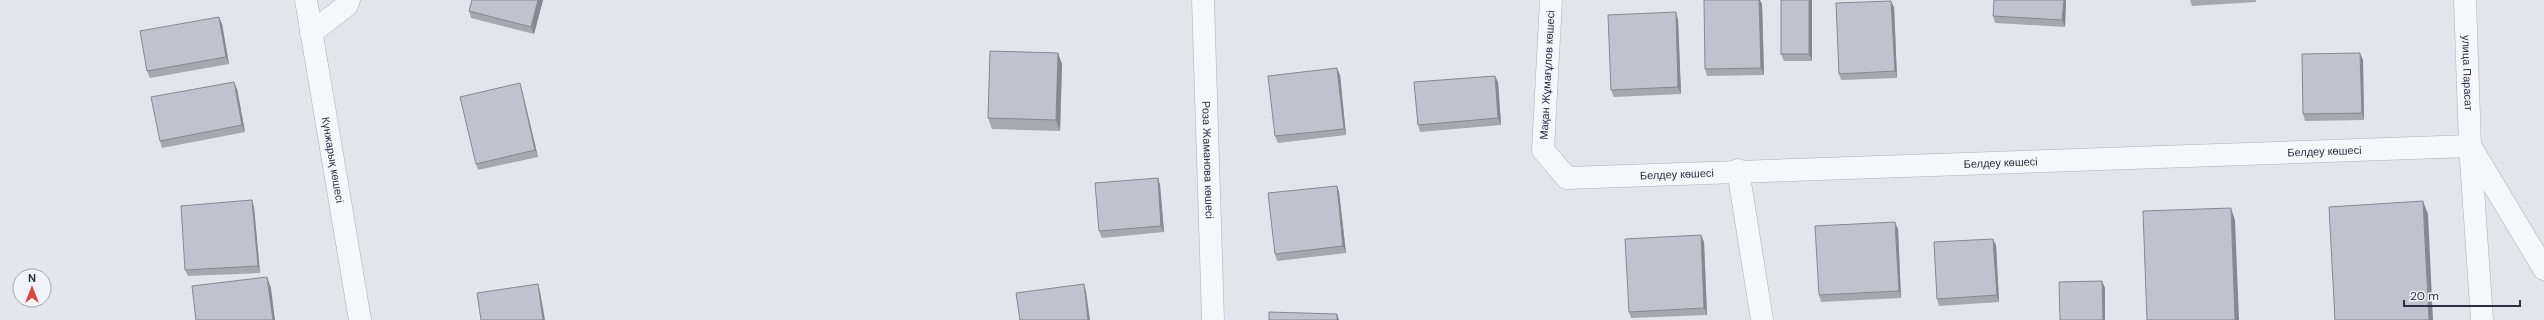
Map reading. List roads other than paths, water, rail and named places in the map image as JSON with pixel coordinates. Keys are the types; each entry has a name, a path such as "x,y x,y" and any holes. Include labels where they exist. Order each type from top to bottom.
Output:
{"street":[{"name":"Күнжарық көшесі","path":"306,0 360,320"},
{"path":"311,33 347,5 349,0"},
{"name":"Роза Жаманова көшесі","path":"1203,0 1212,320"},
{"name":"Мақан Жұмағұлов көшесі","path":"1543,150 1551,0"},
{"name":"улица Парасат","path":"2465,0 2470,146 2482,320"},
{"path":"2470,146 2544,269"},
{"name":"Белдеу көшесі","path":"1543,150 1567,178 1738,170 2470,146"},
{"path":"1738,170 1762,320"}]}
